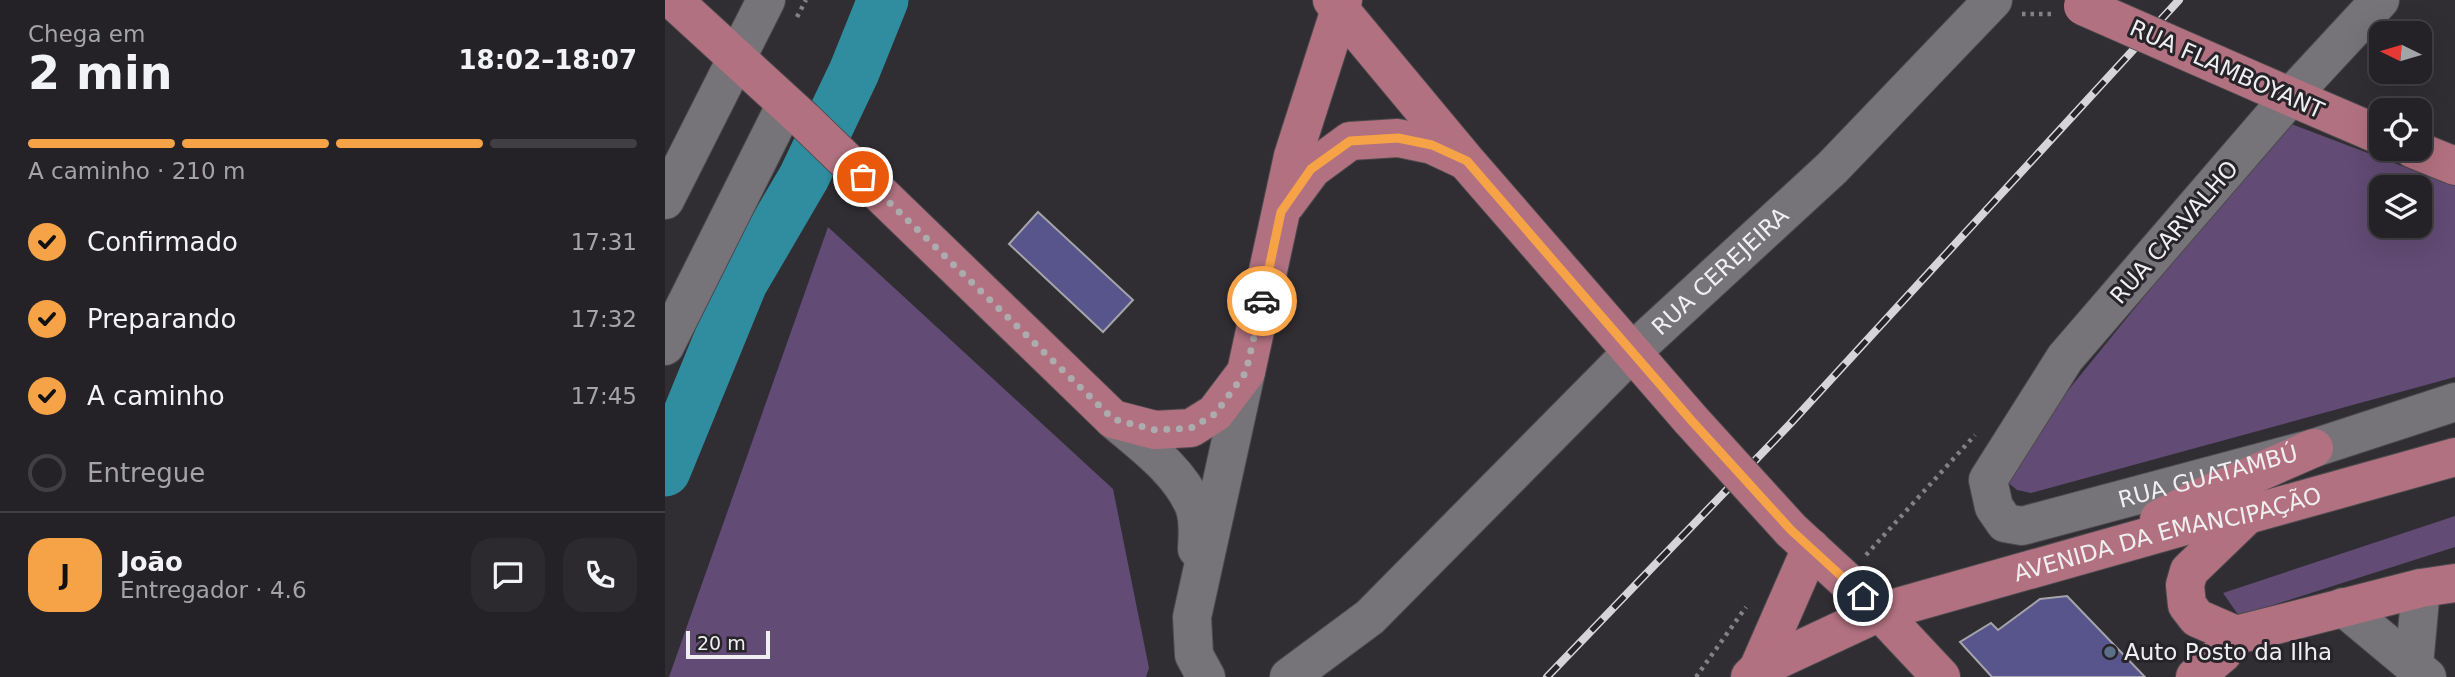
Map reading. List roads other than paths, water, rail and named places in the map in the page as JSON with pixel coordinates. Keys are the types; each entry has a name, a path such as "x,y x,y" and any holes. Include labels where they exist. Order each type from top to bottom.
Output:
{"main road":[{"path":"673,0 795,112 1113,419 1155,430 1191,428 1215,414 1246,372 1293,156 1338,3"},
{"path":"1338,3 1467,161 1631,353 1801,539 1880,612 1941,677"},
{"name":"RUA FLAMBOYANT","path":"2078,3 2369,130"},
{"path":"1281,212 1311,169 1350,141 1398,138 1432,145 1467,161"},
{"path":"2432,157 2455,166"},
{"path":"2102,550 2198,499 2313,448"},
{"name":"AVENIDA DA EMANCIPAÇÃO","path":"1754,673 1880,612 2185,526 2247,515 2455,457"},
{"path":"2247,515 2189,571 2185,585 2187,605 2197,618 2236,635 2438,585"},
{"path":"1754,673 1790,595 1801,539"},
{"path":"2195,677 2223,653 2236,635"}],"street":[{"path":"665,200 766,0"},
{"name":"RUA CEREJEIRA","path":"1289,677 1370,617 1631,353 1832,168 1993,0"},
{"name":"RUA CARVALHO","path":"1988,480 2065,358 2276,91 2380,0"},
{"path":"665,346 795,112"},
{"path":"1195,600 1246,372"},
{"name":"RUA GUATAMBÚ","path":"1988,480 1994,507 2005,523 2022,526 2313,448 2455,402"},
{"path":"1113,419 1163,463 1195,507 1198,526 1192,632 1194,654 1206,677"},
{"path":"2343,607 2420,671 2438,585"}],"waterway":[{"path":"665,471 742,283 804,177 854,72 883,0"}],"railway":[{"path":"1547,677 1790,424 2179,0"}],"place":[{"name":"Auto Posto da Ilha","path":"2110,652"}]}
